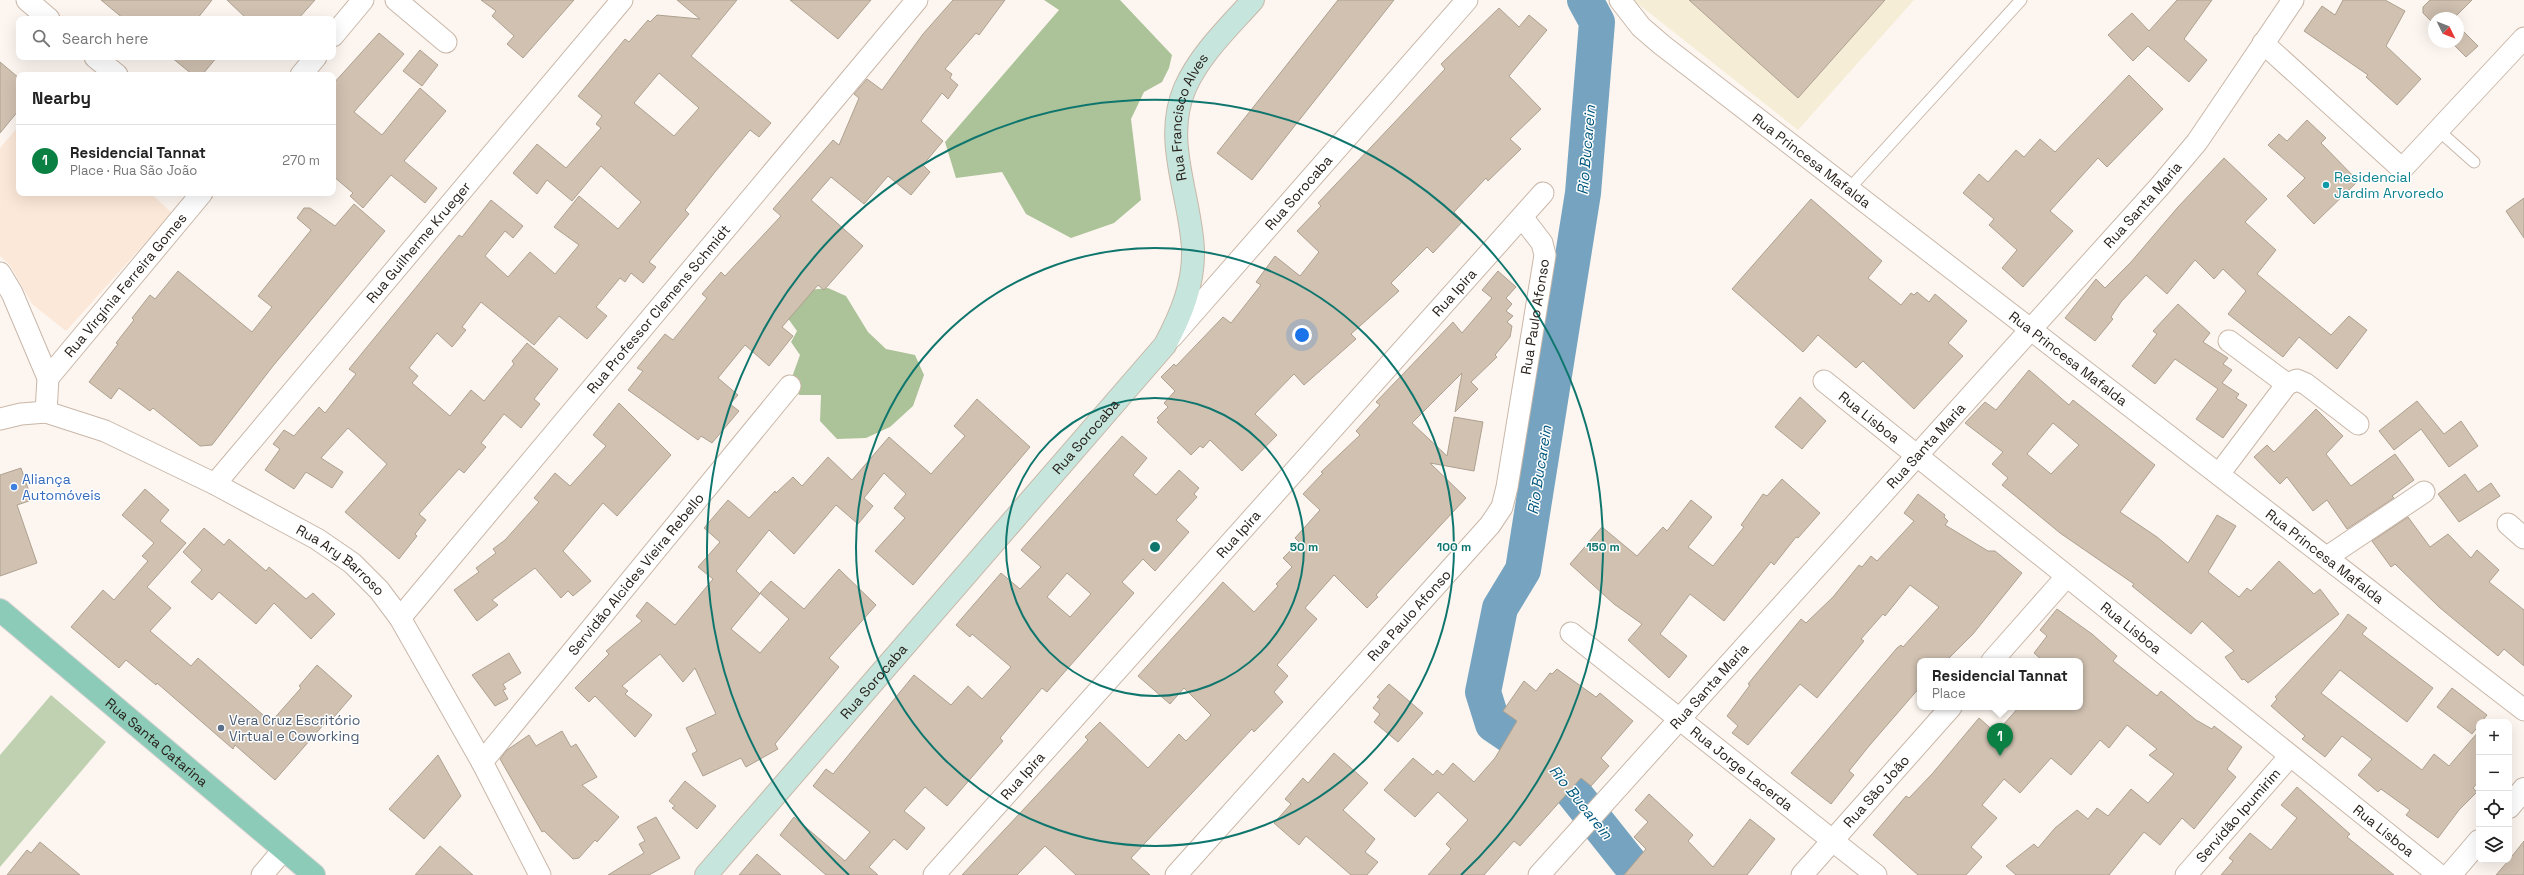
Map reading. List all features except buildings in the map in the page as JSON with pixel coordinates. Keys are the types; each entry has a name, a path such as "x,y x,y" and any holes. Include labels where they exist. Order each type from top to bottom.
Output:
{"main road":[{"name":"Rua Francisco Alves","path":"1165,345 1179,318 1192,272 1193,250 1178,164 1176,141 1184,89 1212,45 1254,0"},
{"name":"Rua Sorocaba","path":"706,875 1165,345"},
{"name":"Rua Santa Catarina","path":"0,610 314,875"}],"street":[{"path":"27,0 46,16"},
{"path":"396,0 446,42"},
{"name":"Rua Guilherme Krueger","path":"215,484 622,0"},
{"name":"Rua Professor Clemens Schmidt","path":"400,618 917,0"},
{"name":"Rua Sorocaba","path":"1165,345 1467,0"},
{"name":"Rua Princesa Mafalda","path":"1620,0 1641,27 1662,45 2524,710"},
{"name":"Rua Santa Maria","path":"1539,875 2179,164 2197,142 2293,0"},
{"path":"336,32 360,1"},
{"path":"2263,43 2402,169 2524,38"},
{"path":"99,60 113,72"},
{"path":"303,72 313,60"},
{"name":"Rua Ipira","path":"934,875 1543,193"},
{"name":"Rua Virgínia Ferreira Gomes","path":"48,378 200,196"},
{"name":"Rua Paulo Afonso","path":"1176,875 1490,525 1502,507 1507,487 1546,255 1542,243 1522,217"},
{"path":"0,273 12,292 48,378 46,412"},
{"path":"2229,341 2287,384"},
{"path":"2219,474 2287,384 2297,380 2306,384 2358,424"},
{"name":"Rua Lisboa","path":"1824,381 2439,875"},
{"name":"Servidão Alcides Vieira Rebello","path":"482,762 790,386"},
{"name":"Rua Ary Barroso","path":"0,420 21,414 46,412 105,431 215,484 317,539 352,562 379,590 400,618 482,762 540,875"},
{"path":"2326,557 2424,492"},
{"path":"2508,524 2524,538"},
{"path":"1995,658 2067,576"},
{"name":"Rua Jorge Lacerda","path":"1571,633 1876,875"},
{"name":"Rua São João","path":"1802,875 1948,710"},
{"name":"Servidão Ipumirim","path":"2186,875 2290,756"},
{"path":"2512,803 2524,789"},
{"path":"2450,875 2476,845"},
{"path":"262,875 284,850"}],"lane":[{"path":"1849,189 2021,0"},
{"path":"2438,130 2474,162"}],"shaded area":[{"path":"1633,0 1914,0 1798,130"},
{"path":"16,129 16,196 153,196 172,213 66,331 32,304 10,265 0,256 0,148"}],"green space":[{"path":"1044,0 1120,0 1172,55 1169,68 1162,82 1144,92 1131,119 1141,200 1114,223 1071,238 1026,214 1002,172 956,178 945,142 1059,10"},
{"path":"828,288 846,296 868,332 886,349 915,355 924,375 913,406 890,427 866,438 837,439 820,421 821,395 799,395 792,377 800,355 791,342 797,331 787,317 799,291"},
{"path":"51,695 106,742 0,867 0,755"}],"waterway":[{"name":"Rio Bucarein","path":"1585,0 1597,22 1583,193 1523,570 1500,608 1483,692 1493,724 1549,762 1639,875"}],"place":[{"name":"Residencial Jardim Arvoredo","path":"2326,185"},
{"name":"Aliança Automóveis","path":"14,487"},
{"name":"Vera Cruz Escritório Virtual e Coworking","path":"221,728"},
{"name":"Residencial Tannat","path":"2000,756"}]}
